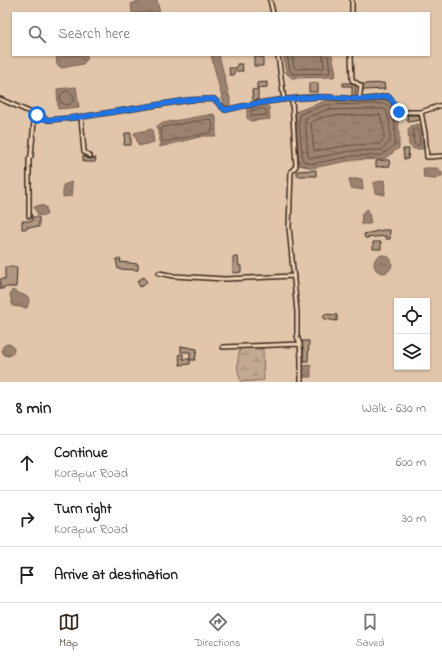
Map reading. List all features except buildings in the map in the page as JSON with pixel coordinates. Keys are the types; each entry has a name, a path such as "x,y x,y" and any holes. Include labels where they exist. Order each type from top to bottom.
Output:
{"street":[{"path":"270,0 273,12"},
{"path":"352,0 352,12"},
{"path":"278,56 284,100"},
{"path":"351,56 352,80 361,86 359,100"},
{"path":"0,99 48,120 81,117 188,100 214,99 225,110 258,102 317,97 359,100 387,96 391,99 399,112 421,112 442,105"},
{"path":"292,100 296,166 291,172 289,227 297,312 297,336 300,344 301,382"},
{"path":"421,112 426,134 427,157 442,156"},
{"path":"29,216 29,159 31,156 34,121 37,115"},
{"path":"81,117 84,152 90,156"},
{"path":"159,273 174,276 224,278 294,276"},
{"path":"222,347 300,344"}],"green space":[{"path":"240,348 263,349 264,380 242,382 238,374"}],"water":[{"path":"140,0 157,0 160,12 132,12 131,4"},
{"path":"56,56 87,56 87,59 83,64 62,68 57,65"},
{"path":"211,56 219,56 230,99 230,105 224,105"},
{"path":"283,56 332,56 336,73 334,77 292,78 286,73"},
{"path":"76,87 79,107 58,109 57,89"},
{"path":"388,100 397,116 399,148 384,159 353,160 312,168 299,165 295,112 325,101"},
{"path":"263,104 269,107 270,119 251,121 247,118 247,108"},
{"path":"213,114 216,116 216,136 203,136 160,147 157,126 163,123"},
{"path":"418,124 423,131 424,147 422,149 414,149 409,145 408,130 411,126"},
{"path":"152,129 154,142 139,146 134,133"},
{"path":"437,168 442,172 442,176 435,179 424,178 423,169"},
{"path":"349,179 362,179 363,190 351,188"},
{"path":"384,180 385,195 375,193 373,183"},
{"path":"72,182 72,196 63,197 63,185"},
{"path":"40,205 46,207 47,214 45,216 38,215 34,207"},
{"path":"368,209 371,223 361,224 362,213"},
{"path":"379,255 387,255 392,260 390,271 387,273 379,273 374,268 374,260"},
{"path":"12,290 28,297 29,301 27,308 13,306 10,295"},
{"path":"6,344 10,344 14,350 10,356 6,356 2,352 2,348"},
{"path":"311,365 311,377 304,377 303,366"}],"route":[{"path":"37,115 48,120 81,117 128,111 188,100 214,99 225,110 258,102 292,100 299,98 317,97 359,100 387,96 391,99 399,112"}]}
